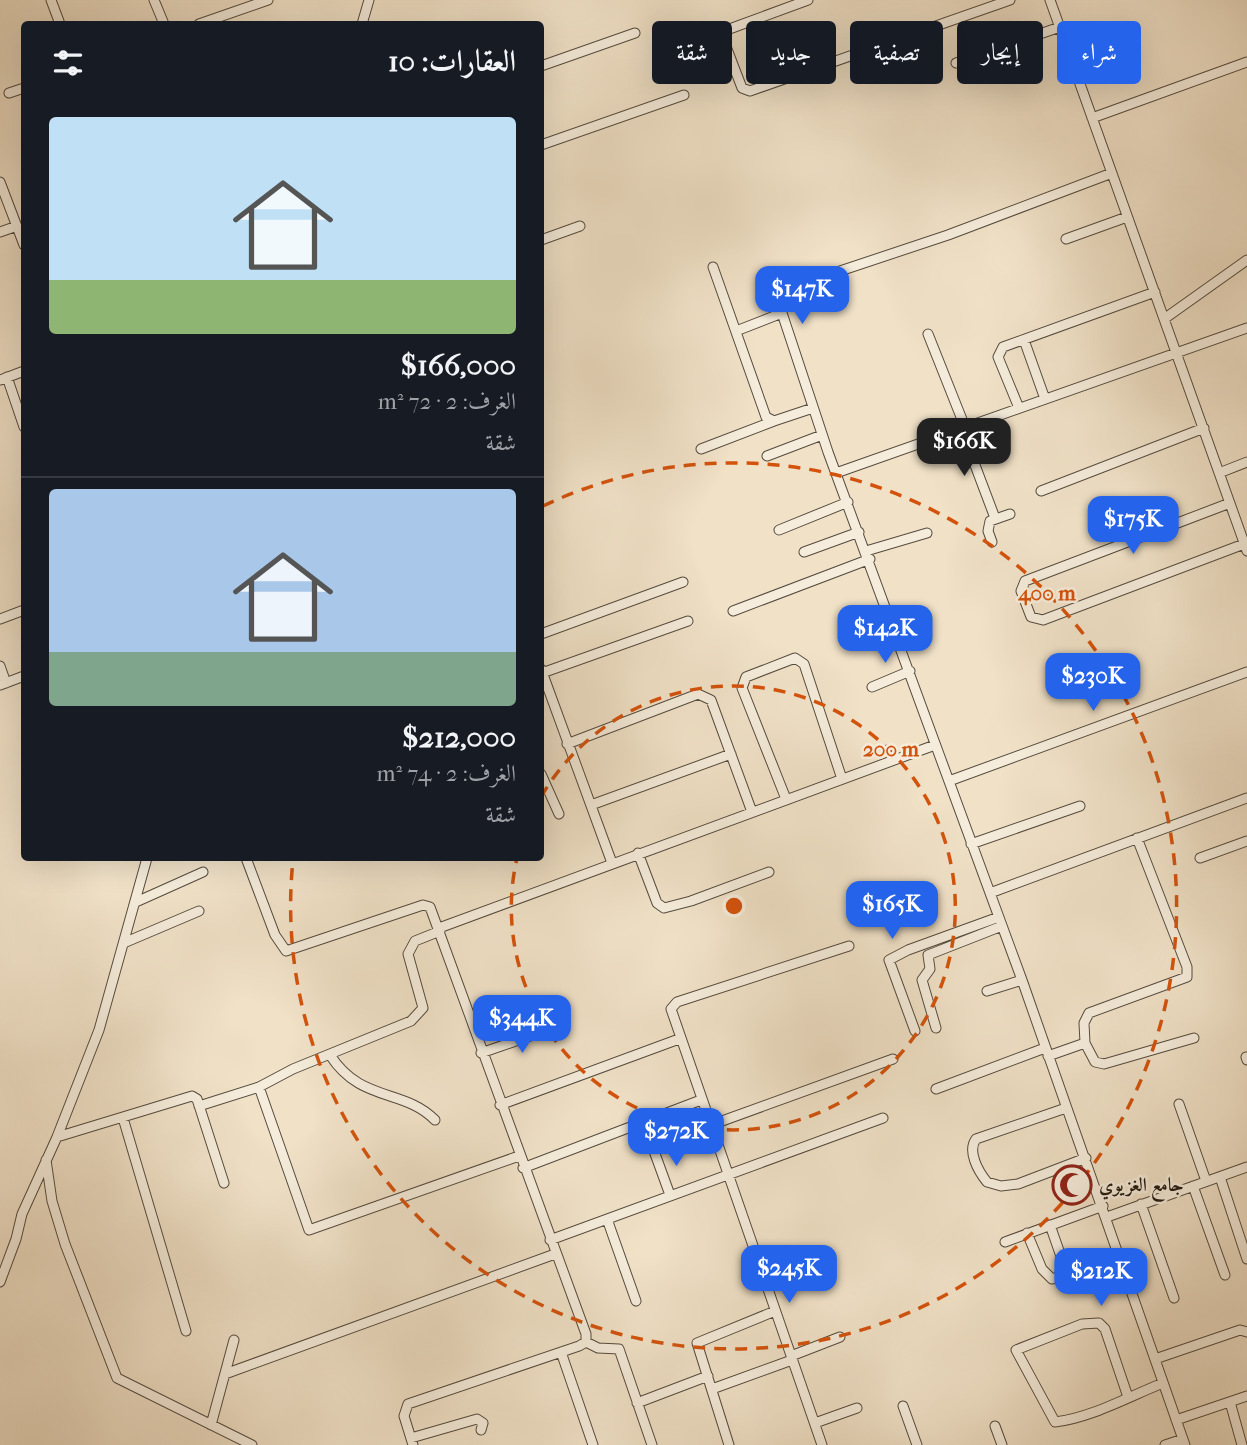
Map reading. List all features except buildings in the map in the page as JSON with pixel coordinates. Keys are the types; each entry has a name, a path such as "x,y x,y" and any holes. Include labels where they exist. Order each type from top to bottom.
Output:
{"street":[{"path":"51,0 59,21"},
{"path":"154,0 163,21"},
{"path":"208,21 268,0"},
{"path":"363,21 369,0"},
{"path":"808,0 724,31 722,36 742,88 750,90 1010,0"},
{"path":"1050,0 1058,21"},
{"path":"956,63 1057,28"},
{"path":"544,65 635,33"},
{"path":"1092,118 1247,62"},
{"path":"1080,84 1177,352 1246,548 1043,620 1031,617 1021,591 1025,581 1230,503"},
{"path":"9,93 21,89"},
{"path":"544,144 684,95"},
{"path":"1112,173 948,235 795,286 785,293 782,313 822,435 1086,1158 1184,1442 1165,1445"},
{"path":"0,181 21,237"},
{"path":"1066,239 1127,217"},
{"path":"0,232 17,226"},
{"path":"544,239 580,226"},
{"path":"1164,319 1247,260"},
{"path":"713,267 766,416 775,421"},
{"path":"1018,408 998,357 1003,347 1155,292"},
{"path":"736,331 782,313"},
{"path":"836,473 1247,328"},
{"path":"928,334 995,518"},
{"path":"1024,340 1045,399"},
{"path":"21,372 4,379 21,419"},
{"path":"701,449 813,408"},
{"path":"1041,491 1203,428"},
{"path":"767,456 822,435"},
{"path":"1219,473 1247,462"},
{"path":"779,530 848,502"},
{"path":"992,542 988,526 995,518 1010,514"},
{"path":"804,552 859,532"},
{"path":"733,611 927,533"},
{"path":"544,633 683,582"},
{"path":"0,619 21,611"},
{"path":"544,670 688,621"},
{"path":"786,799 743,682 746,677 795,658 804,664 842,779"},
{"path":"0,666 3,684 21,677"},
{"path":"872,687 910,671"},
{"path":"949,782 1247,672"},
{"path":"544,677 612,863"},
{"path":"567,744 698,694 711,699 752,812"},
{"path":"199,1106 260,1087 293,1069 375,1038 419,1015 423,1007 422,999 408,954 415,941 638,853 935,745"},
{"path":"591,805 731,754"},
{"path":"544,781 559,814"},
{"path":"990,893 1247,799"},
{"path":"971,844 1080,806"},
{"path":"1136,838 1188,972 1183,980 1089,1013 1084,1023 1085,1043 1092,1059 1104,1064 1194,1038"},
{"path":"1200,858 1247,841"},
{"path":"638,853 657,903 664,908 691,901 769,872"},
{"path":"0,1282 22,1214 57,1137 99,1030 126,942 146,861"},
{"path":"247,861 275,935 286,951 423,905 430,907 440,929 481,1053 586,1334 586,1342"},
{"path":"136,902 203,872"},
{"path":"126,942 199,911"},
{"path":"936,1028 922,982 930,969 928,955 1001,922"},
{"path":"915,1031 889,960 1001,922"},
{"path":"822,1445 730,1173 671,1015 673,1005 677,1003 849,946"},
{"path":"987,990 1022,980"},
{"path":"481,1053 553,1028"},
{"path":"500,1105 678,1039"},
{"path":"936,1089 1047,1052 1085,1043"},
{"path":"330,1055 341,1072 357,1084 425,1111 435,1120"},
{"path":"711,1125 892,1059"},
{"path":"260,1087 309,1230 519,1156"},
{"path":"57,1137 192,1096 199,1106 224,1183"},
{"path":"523,1167 701,1100"},
{"path":"1179,1104 1206,1181"},
{"path":"1066,1108 976,1139 972,1151 977,1166 986,1182 1008,1186 1086,1158"},
{"path":"123,1118 186,1331"},
{"path":"550,1240 883,1118"},
{"path":"654,1151 670,1195"},
{"path":"46,1159 52,1201 65,1244 112,1368 124,1383 251,1445"},
{"path":"1107,1217 1247,1167"},
{"path":"1220,1177 1247,1259"},
{"path":"1193,1186 1225,1275"},
{"path":"1141,1204 1174,1298"},
{"path":"1005,1242 1103,1206"},
{"path":"607,1219 636,1301"},
{"path":"1027,1233 1044,1273 1052,1279 1058,1278 1063,1265 1050,1225"},
{"path":"225,1374 555,1254"},
{"path":"729,1445 697,1345 699,1340 775,1311"},
{"path":"1128,1397 1105,1329 1100,1322 1082,1324 1016,1350 1055,1422 1128,1397 1163,1383"},
{"path":"1155,1359 1240,1330 1247,1332"},
{"path":"712,1389 840,1337"},
{"path":"211,1425 234,1340"},
{"path":"481,1430 483,1423 477,1419 412,1442 404,1416 408,1404 586,1342 598,1348 619,1349 652,1445"},
{"path":"561,1352 593,1445"},
{"path":"637,1403 708,1377"},
{"path":"1176,1420 1247,1396"},
{"path":"1230,1402 1242,1445"},
{"path":"904,1406 917,1445"},
{"path":"815,1423 857,1408"},
{"path":"995,1426 1002,1445"}],"place":[{"name":"جامع الغزيوي","path":"1072,1185"}]}
